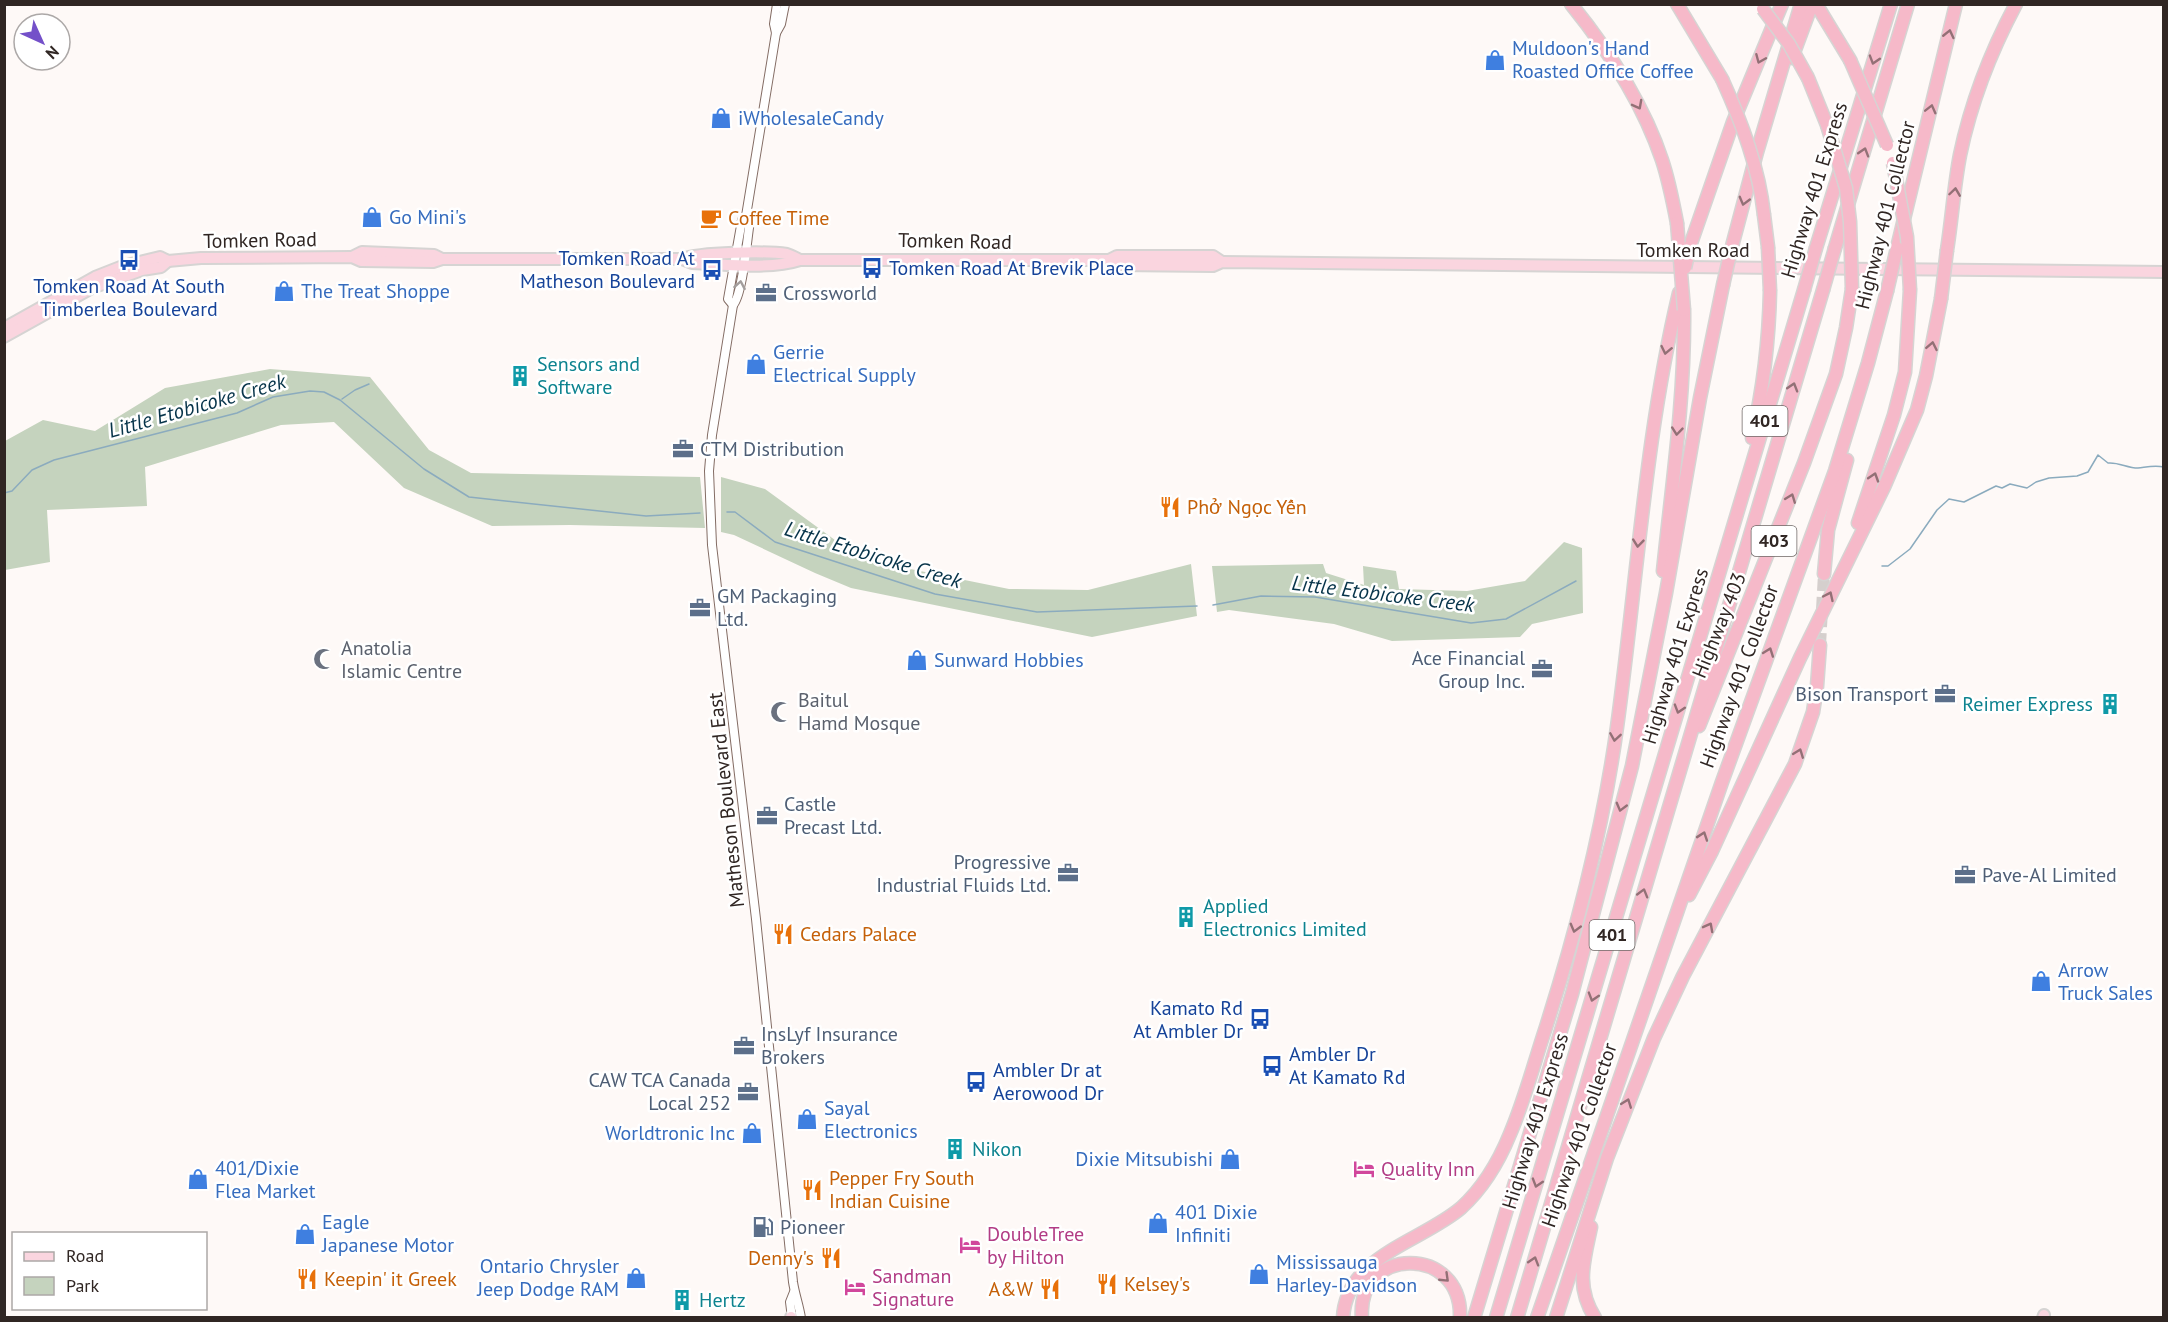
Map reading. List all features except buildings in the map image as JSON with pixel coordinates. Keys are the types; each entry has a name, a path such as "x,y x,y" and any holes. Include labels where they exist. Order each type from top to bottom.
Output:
{"highway":[{"path":"1570,4 1610,57 1639,107 1662,161 1677,224 1684,310 1678,422 1655,647"},
{"name":"Highway 403","path":"1677,4 1722,79 1738,114 1762,198 1768,247 1769,329 1755,425 1726,553"},
{"path":"1343,1317 1348,1296 1357,1278 1369,1264 1442,1222 1477,1191 1495,1166 1511,1133 1525,1093 1575,929 1606,792 1618,717 1653,426 1665,355 1690,246 1733,122 1782,4"},
{"name":"401","path":"1474,1317 1572,994 1632,766 1723,285 1757,152 1801,4"},
{"path":"1757,152 1814,4"},
{"path":"1814,4 1850,60 1887,145 1893,163 1907,237 1910,290 1905,372 1894,416 1840,572"},
{"name":"Highway 401 Express","path":"1496,1317 1891,4"},
{"name":"Highway 401 Express","path":"1517,1317 1908,4"},
{"name":"Highway 401 Collector","path":"1538,1317 1722,782 1835,471 1887,291 1956,4"},
{"path":"1671,931 1712,851 1840,572 1884,487 1917,410 1941,299 1960,154 1974,104 1997,41 2016,4"},
{"name":"Highway 403","path":"1675,786 1744,617 1836,374 1852,289 1852,252 1846,188 1827,125 1808,78 1789,44 1761,7"},
{"path":"1824,574 1828,530 1869,385 1868,363"},
{"path":"1556,1317 1607,1158 1637,1077 1668,1007 1795,764 1813,712 1820,645"},
{"path":"1595,1317 1586,1304 1581,1275 1607,1158"},
{"path":"1362,1317 1363,1300 1373,1281 1391,1267 1413,1262 1431,1267 1449,1281 1458,1299 1460,1317"}],"main road":[{"name":"Tomken Road","path":"4,328 105,272 160,257 168,261 201,258 352,257 362,252 434,255 442,259 682,259 693,254 740,259 788,254 800,260 888,258 1109,260 1117,264 1202,266 1213,266 1222,262 2163,272"},
{"name":"Tomken Road","path":"4,337 92,288 142,270 161,267 168,261"}],"street":[{"name":"Matheson Boulevard East","path":"776,33 774,24 777,4"},
{"name":"Matheson Boulevard East","path":"785,4 781,24 776,33 746,216 742,220 740,259 728,299 733,305 712,435 709,471 712,545 757,928 794,1292 790,1302 794,1317"}],"green space":[{"path":"270,369 370,377 429,450 471,473 700,477 705,528 492,526 404,488 334,422 281,425 145,467 147,506 47,510 50,562 5,570 5,441 43,420 95,431 165,388"},
{"path":"721,477 765,489 861,559 1009,589 1088,590 1191,564 1197,616 1092,637 851,588 734,535 721,532"},
{"path":"1564,542 1582,548 1583,613 1532,624 1520,637 1392,641 1334,624 1229,610 1217,612 1212,566 1323,564 1326,573 1364,585 1363,566 1396,571 1399,589 1467,591 1525,581"}],"waterway":[{"path":"342,399 369,384"},
{"name":"Little Etobicoke Creek","path":"4,493 12,491 32,470 54,460 237,413 273,397 310,391 324,392 340,400 424,469 469,497 646,516 700,513"},
{"path":"1882,566 1888,566 1910,549 1937,510 1949,499 1964,502 1996,486 2002,488 2010,484 2027,488 2049,478 2077,476 2088,472 2098,455 2108,463 2138,468 2164,467"},
{"name":"Little Etobicoke Creek","path":"727,512 735,512 775,542 935,594 1037,612 1197,606"},
{"name":"Little Etobicoke Creek","path":"1213,605 1261,596 1315,597 1471,623 1506,619 1576,581"}],"tunnel":[{"path":"1820,645 1824,574"}],"place":[{"name":"Muldoon's Hand Roasted Office Coffee","path":"1495,60"},
{"name":"iWholesaleCandy","path":"721,118"},
{"name":"Go Mini's","path":"372,217"},
{"name":"Coffee Time","path":"711,218"},
{"name":"Tomken Road At South Timberlea Boulevard","path":"129,260"},
{"name":"Tomken Road At Brevik Place","path":"872,268"},
{"name":"Tomken Road At Matheson Boulevard","path":"712,270"},
{"name":"The Treat Shoppe","path":"284,291"},
{"name":"Crossworld","path":"766,293"},
{"name":"Gerrie Electrical Supply","path":"756,364"},
{"name":"Sensors and Software","path":"520,376"},
{"name":"CTM Distribution","path":"683,449"},
{"name":"Phở Ngọc Yến","path":"1170,507"},
{"name":"GM Packaging Ltd.","path":"700,608"},
{"name":"Anatolia Islamic Centre","path":"324,659"},
{"name":"Sunward Hobbies","path":"917,660"},
{"name":"Ace Financial Group Inc.","path":"1542,669"},
{"name":"Bison Transport","path":"1945,694"},
{"name":"Reimer Express","path":"2110,704"},
{"name":"Baitul Hamd Mosque","path":"781,712"},
{"name":"Castle Precast Ltd.","path":"767,816"},
{"name":"Progressive Industrial Fluids Ltd.","path":"1068,873"},
{"name":"Pave-Al Limited","path":"1965,875"},
{"name":"Applied Electronics Limited","path":"1186,917"},
{"name":"Cedars Palace","path":"783,934"},
{"name":"Arrow Truck Sales","path":"2041,981"},
{"name":"Kamato Rd At Ambler Dr","path":"1260,1019"},
{"name":"InsLyf Insurance Brokers","path":"744,1046"},
{"name":"Ambler Dr At Kamato Rd","path":"1272,1066"},
{"name":"Ambler Dr at Aerowood Dr","path":"976,1082"},
{"name":"CAW TCA Canada Local 252","path":"748,1092"},
{"name":"Sayal Electronics","path":"807,1119"},
{"name":"Worldtronic Inc","path":"752,1133"},
{"name":"Nikon","path":"955,1149"},
{"name":"Dixie Mitsubishi","path":"1230,1159"},
{"name":"Quality Inn","path":"1364,1169"},
{"name":"401/Dixie Flea Market","path":"198,1179"},
{"name":"Pepper Fry South Indian Cuisine","path":"812,1190"},
{"name":"401 Dixie Infiniti","path":"1158,1223"},
{"name":"Pioneer","path":"763,1227"},
{"name":"Eagle Japanese Motor","path":"305,1234"},
{"name":"DoubleTree by Hilton","path":"970,1245"},
{"name":"Denny's","path":"831,1258"},
{"name":"Mississauga Harley-Davidson","path":"1259,1274"},
{"name":"Ontario Chrysler Jeep Dodge RAM","path":"636,1278"},
{"name":"Keepin' it Greek","path":"307,1279"},
{"name":"Kelsey's","path":"1107,1284"},
{"name":"Sandman Signature","path":"855,1287"},
{"name":"A&W","path":"1050,1289"},
{"name":"Hertz","path":"682,1300"}]}
